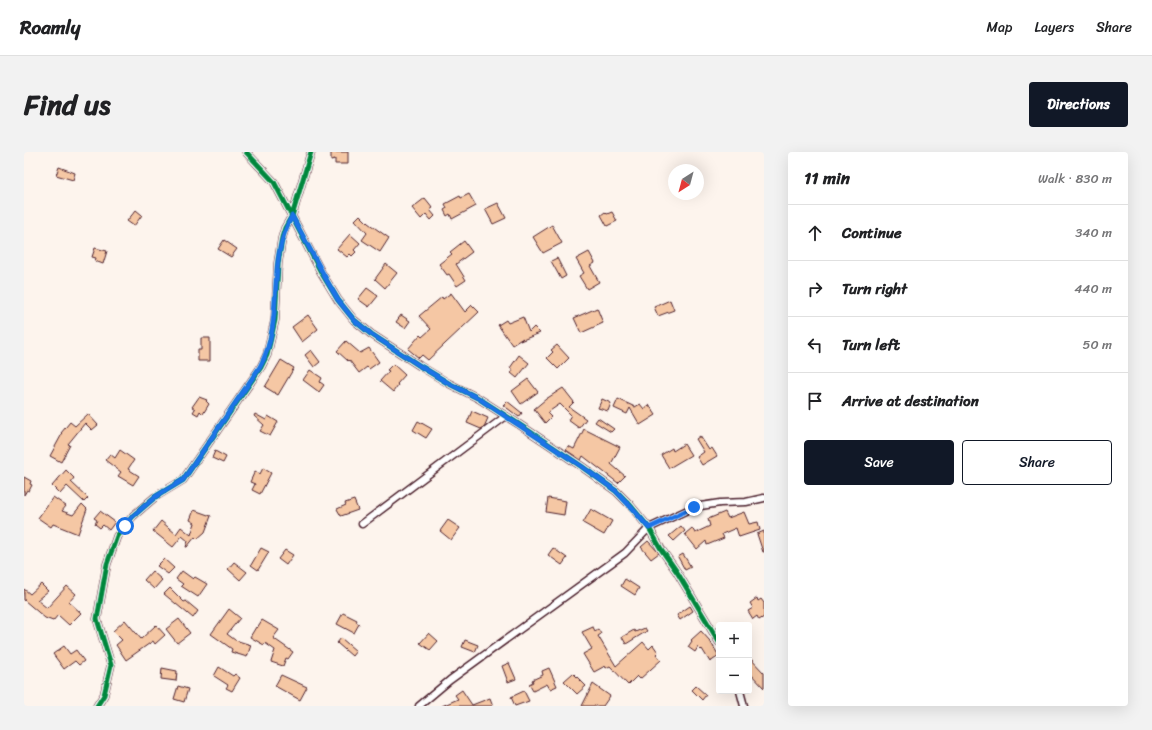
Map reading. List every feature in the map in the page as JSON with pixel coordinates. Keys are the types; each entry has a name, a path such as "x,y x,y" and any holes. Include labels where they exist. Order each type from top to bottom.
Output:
{"street":[{"path":"246,152 274,182 321,272 338,300 354,320 371,334 420,366 448,383 478,398 506,416 616,491 649,528 716,637"},
{"path":"97,706 104,695 111,664 97,619 107,564 117,536 133,516 155,497 183,480 267,355 275,320 278,263 282,238 285,228 292,216 311,152"},
{"path":"362,524 506,416"},
{"path":"419,706 450,680 625,553 649,528 694,507 720,503 746,502 764,498"},
{"path":"740,694 742,705"}],"building":[{"path":"331,152 348,152 348,164 335,164 335,159 331,160"},
{"path":"59,167 75,173 73,180 56,175"},
{"path":"469,194 476,206 452,219 450,214 447,216 444,210 447,208 445,204 460,196 461,198"},
{"path":"425,198 433,208 430,210 435,216 431,220 426,214 421,219 412,208"},
{"path":"498,203 506,218 493,224 485,209"},
{"path":"136,210 142,215 134,226 127,221"},
{"path":"605,212 607,214 612,212 617,221 607,226 601,215"},
{"path":"360,215 368,223 389,238 380,252 362,240 367,233 355,220"},
{"path":"552,225 562,243 543,253 533,237"},
{"path":"350,234 360,243 354,250 356,252 352,256 350,254 347,257 337,249"},
{"path":"224,240 237,249 231,257 218,249"},
{"path":"464,241 472,252 456,264 466,280 457,286 449,274 447,275 439,264 452,254 450,252"},
{"path":"95,248 107,251 103,264 95,261 96,258 92,257"},
{"path":"589,252 595,263 590,266 599,282 587,289 579,276 584,273 576,259"},
{"path":"557,258 566,276 561,279 551,261"},
{"path":"386,264 397,273 385,288 375,279"},
{"path":"367,288 378,296 369,307 358,299"},
{"path":"451,293 465,312 472,305 479,312 428,360 422,355 419,358 408,349 420,335 422,337 431,329 419,316 442,297 443,299"},
{"path":"670,300 674,310 658,316 654,307"},
{"path":"597,308 603,323 581,333 574,318"},
{"path":"308,315 318,329 302,342 292,327"},
{"path":"401,315 410,321 405,328 396,322"},
{"path":"523,317 529,332 534,327 540,333 520,341 523,338 512,345 498,325 506,320 508,323"},
{"path":"201,338 210,338 210,361 198,361 198,350 201,350"},
{"path":"346,341 360,353 369,348 379,362 369,369 367,367 359,373 349,360 348,361 337,351"},
{"path":"557,345 569,358 558,369 547,358 553,352 551,350"},
{"path":"311,350 320,362 314,367 305,355"},
{"path":"519,355 529,363 517,378 511,373 513,370 510,368"},
{"path":"281,360 294,368 278,395 265,387"},
{"path":"393,364 405,375 397,384 398,385 393,392 380,381"},
{"path":"310,370 322,378 320,382 324,385 319,392 303,380"},
{"path":"528,379 538,392 521,404 512,391"},
{"path":"563,388 574,402 569,407 586,419 579,428 568,420 571,415 560,404 547,413 551,417 545,423 534,409"},
{"path":"199,397 207,400 206,401 209,404 203,414 200,411 198,415 193,412 195,409 192,407"},
{"path":"602,399 611,403 608,411 598,408"},
{"path":"618,399 635,407 640,404 644,409 649,405 656,415 640,425 630,408 627,414 614,408"},
{"path":"507,401 522,413 519,417 503,405"},
{"path":"472,411 488,418 484,427 481,429 467,423"},
{"path":"88,414 98,425 92,430 85,423 68,444 70,445 61,462 50,456 62,434 61,433 70,422 75,426"},
{"path":"255,414 266,420 268,416 278,422 270,436 260,431 264,425 254,416"},
{"path":"598,418 614,429 611,432 595,422"},
{"path":"418,421 432,429 426,438 413,430"},
{"path":"584,429 620,447 611,464 625,476 618,483 583,456 581,460 566,450 568,446 574,449"},
{"path":"700,436 709,450 712,448 717,456 702,465 697,457 704,452 696,439"},
{"path":"684,444 691,455 669,468 661,455 672,448 673,451"},
{"path":"120,450 134,460 128,469 139,476 133,485 118,476 121,472 105,460 110,454 115,458"},
{"path":"215,451 226,457 223,463 212,458"},
{"path":"263,468 271,473 260,494 252,490 255,484 250,482 255,471 260,474"},
{"path":"66,470 74,478 71,482 88,498 84,502 67,486 60,494 52,486"},
{"path":"24,477 31,481 30,484 32,485 29,491 27,490 24,495"},
{"path":"53,497 66,506 62,511 73,515 82,504 87,509 78,534 53,524 51,527 38,518"},
{"path":"548,498 566,501 564,515 546,512"},
{"path":"354,500 358,510 341,516 337,509 346,505 345,503"},
{"path":"591,509 612,521 604,535 583,523"},
{"path":"194,510 211,516 205,532 197,539 195,537 187,547 188,541 182,536 173,547 153,531 161,521 176,534 181,527 191,535 195,523 190,520"},
{"path":"100,511 115,522 109,530 103,525 100,528 95,524 97,520 94,518"},
{"path":"725,512 728,518 744,512 749,524 758,522 760,530 739,537 736,528 722,534 724,538 707,545 706,541 697,549 685,534 692,528 695,533 710,526 708,519"},
{"path":"448,520 460,528 451,540 440,531"},
{"path":"681,526 685,531 674,541 669,536"},
{"path":"764,531 764,552 763,552 757,534"},
{"path":"648,541 659,553 651,559 641,547"},
{"path":"261,548 269,552 258,570 251,565"},
{"path":"553,548 567,558 562,565 548,555"},
{"path":"285,550 293,555 286,565 278,559"},
{"path":"683,554 691,567 685,570 678,557"},
{"path":"164,559 174,568 168,574 157,566"},
{"path":"234,562 247,572 240,580 228,569"},
{"path":"152,571 162,580 154,589 144,580"},
{"path":"182,571 193,579 195,577 207,584 198,597 181,586 183,584 176,579"},
{"path":"625,579 639,588 635,595 621,586"},
{"path":"41,584 48,591 37,600 47,608 67,586 76,594 69,602 81,613 69,625 58,615 53,621 45,618 24,600 24,589 30,594"},
{"path":"170,588 184,602 186,601 198,611 193,618 164,594"},
{"path":"757,598 758,601 761,599 764,603 764,617 759,620 757,616 753,619 748,611 753,608 750,603"},
{"path":"690,606 693,611 680,620 677,615"},
{"path":"229,609 240,618 227,634 235,640 251,645 247,657 231,652 232,649 211,634"},
{"path":"343,613 357,620 356,622 359,624 354,633 337,624"},
{"path":"179,619 190,633 177,643 166,629"},
{"path":"125,620 141,639 156,625 165,635 155,644 153,641 126,660 116,645 122,640 113,631"},
{"path":"262,620 279,630 273,638 293,652 288,659 286,658 283,666 271,662 275,650 265,643 264,645 250,637"},
{"path":"593,627 595,631 598,629 601,634 598,636 616,666 643,642 649,649 653,645 658,652 656,654 661,660 640,679 637,676 628,685 610,666 606,668 605,666 594,672 583,654 592,649 582,632"},
{"path":"645,628 647,631 626,644 622,637 634,630 635,632"},
{"path":"701,631 716,651 716,658 710,662 702,649 701,650 698,647 695,652 688,647 692,641 691,640"},
{"path":"429,633 438,641 430,650 420,643"},
{"path":"341,638 356,651 352,656 337,643"},
{"path":"465,640 478,645 475,652 462,647"},
{"path":"64,646 70,654 76,650 84,661 79,665 75,661 64,669 53,654"},
{"path":"752,660 764,673 764,688 752,675"},
{"path":"509,663 516,679 508,682 502,666"},
{"path":"219,667 233,676 235,674 240,678 232,691 226,688 228,685 214,676"},
{"path":"162,668 177,671 176,681 161,679"},
{"path":"549,668 557,686 550,689 547,684 533,691 529,684 533,682 532,680 543,675 542,671"},
{"path":"573,673 586,686 577,694 564,681"},
{"path":"281,675 307,687 300,700 275,686"},
{"path":"593,684 610,696 603,706 582,706"},
{"path":"178,686 188,689 184,702 174,699"},
{"path":"696,686 706,695 702,700 692,690"},
{"path":"462,690 472,705 490,698 493,706 442,706 458,699 455,695"},
{"path":"524,691 529,701 515,706 511,697"}],"cycle path":[{"path":"246,152 274,182 321,272 338,300 354,320 371,334 420,366 448,383 478,398 520,425 616,491 649,528 716,637"},
{"path":"97,706 104,695 111,665 97,619 107,564 117,536 133,516 155,497 183,480 261,367 267,355 275,320 278,263 282,238 285,228 292,216 311,152"}],"route":[{"path":"125,526 133,516 155,497 183,480 267,355 275,320 278,263 282,238 285,228 292,216 321,272 338,300 354,320 371,334 448,383 478,398 581,466 616,491 649,528 694,507"}]}
